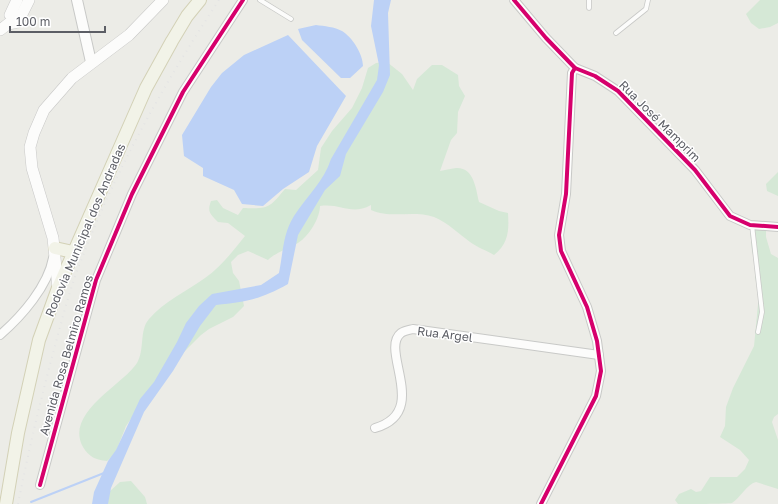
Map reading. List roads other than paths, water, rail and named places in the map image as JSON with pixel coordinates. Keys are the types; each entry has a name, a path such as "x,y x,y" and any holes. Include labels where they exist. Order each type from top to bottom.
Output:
{"main road":[{"path":"15,0 10,15 15,19 21,16"},
{"path":"0,26 15,0"},
{"path":"0,30 8,24 18,22 29,0"},
{"path":"58,288 54,251 43,203 32,168 30,146 34,133 44,110 72,78 91,62 113,48 129,35 163,0"},
{"name":"Rodovia Municipal dos Andradas","path":"6,504 40,340 58,288 146,88 194,5"},
{"path":"54,251 73,252"},
{"path":"0,495 10,479"}],"street":[{"path":"78,0 91,62"},
{"name":"Avenida Rosa Belmiro Ramos","path":"40,486 99,273 132,194 183,92 243,0"},
{"name":"Rua José Mamprim","path":"514,0 546,38 575,68 596,76 614,88 695,170 730,216 752,225 778,227"},
{"path":"541,504 596,396 601,371 599,355 588,307 561,251 559,242 566,194 572,73 575,68"},
{"path":"0,335 31,302 52,264 54,251"},
{"name":"Rua Argel","path":"375,428 386,425 398,415 402,399 395,342 401,334 413,329 599,355"}],"lane":[{"path":"260,0 291,19"},
{"path":"589,0 589,8"},
{"path":"616,33 646,9 648,0"},
{"path":"752,225 762,312 758,332"}],"water":[{"path":"374,0 391,0 388,13 390,75 383,92 346,154 340,176 325,190 298,235 288,284 254,299 237,303 216,305 200,326 173,371 144,412 111,488 108,504 92,504 94,492 108,461 116,450 140,399 154,382 186,323 199,306 212,294 261,285 279,273 285,236 290,223 324,174 331,159 377,80 379,65 371,26"},
{"path":"316,25 342,31 350,37 356,46 363,61 363,66 350,78 341,78 302,40 298,29"},
{"path":"288,35 346,96 317,146 309,172 283,189 263,206 242,204 234,190 203,176 203,168 184,156 182,135 211,87 222,73 244,55"}],"waterway":[{"path":"31,502 104,473"}],"railway":[{"path":"18,504 47,375 77,270 126,158 161,94 219,0"}]}
